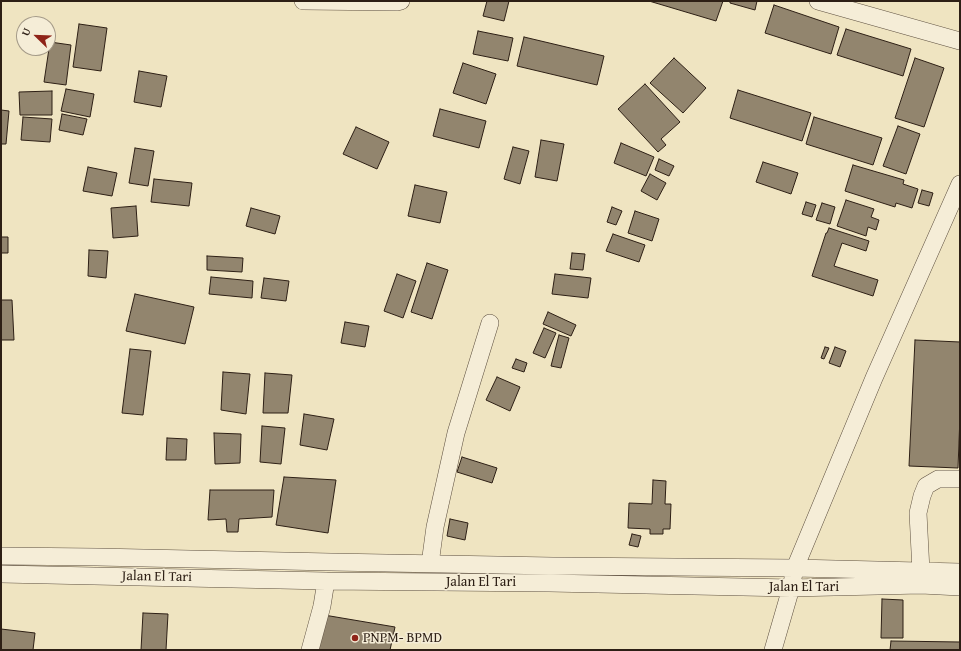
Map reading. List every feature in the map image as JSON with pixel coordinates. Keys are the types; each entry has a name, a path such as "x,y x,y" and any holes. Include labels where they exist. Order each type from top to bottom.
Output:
{"street":[{"path":"303,1 401,1"},
{"path":"818,1 960,41"},
{"path":"773,650 791,588 795,568 874,378 960,184"},
{"path":"430,564 435,527 456,433 490,323"},
{"path":"921,571 918,513 926,486 938,479 960,479"},
{"name":"Jalan El Tari","path":"1,556 430,564 795,568 960,572"},
{"name":"Jalan El Tari","path":"1,574 326,581 557,583 791,588 921,585 960,587"},
{"path":"310,650 322,606 326,581"}],"building":[{"path":"487,1 509,1 504,21 483,16"},
{"path":"649,1 723,1 716,21"},
{"path":"730,1 757,1 755,10 730,3"},
{"path":"774,5 839,27 831,54 765,33"},
{"path":"79,24 107,28 101,71 73,67"},
{"path":"846,29 911,49 903,76 837,55"},
{"path":"478,31 513,38 508,61 473,54"},
{"path":"524,37 604,56 597,85 517,66"},
{"path":"56,43 71,45 66,85 44,82 48,56 56,56"},
{"path":"674,58 706,88 683,113 650,83"},
{"path":"915,58 944,68 924,127 895,118"},
{"path":"463,63 496,74 486,104 453,93"},
{"path":"139,71 167,76 161,107 134,102"},
{"path":"645,84 680,122 661,139 666,145 658,152 618,109"},
{"path":"66,89 94,94 90,117 61,111"},
{"path":"738,90 811,113 802,141 730,118"},
{"path":"52,91 52,115 20,115 19,92"},
{"path":"440,109 486,121 479,148 433,136"},
{"path":"1,110 9,111 6,144 1,144"},
{"path":"62,114 87,119 83,135 59,130"},
{"path":"23,117 52,119 50,142 21,140"},
{"path":"814,117 882,138 873,165 806,144"},
{"path":"898,126 920,134 906,174 883,166"},
{"path":"356,127 389,142 377,169 343,154"},
{"path":"541,140 564,144 557,181 535,177"},
{"path":"621,143 654,157 646,176 614,163"},
{"path":"513,147 529,151 520,184 504,179"},
{"path":"135,148 154,151 148,186 129,183"},
{"path":"659,159 674,166 669,176 655,170"},
{"path":"763,162 798,173 791,194 756,182"},
{"path":"853,165 904,180 903,184 918,189 912,208 896,203 895,207 845,191"},
{"path":"88,167 117,173 112,196 83,191"},
{"path":"650,174 666,183 657,200 641,191"},
{"path":"154,179 192,183 189,206 151,202"},
{"path":"415,185 447,192 440,223 408,216"},
{"path":"922,190 933,193 929,206 918,203"},
{"path":"846,200 874,209 871,217 879,220 876,230 868,227 866,236 837,226"},
{"path":"806,202 816,205 812,217 802,214"},
{"path":"822,203 835,207 830,224 816,220"},
{"path":"136,206 138,236 113,238 111,208"},
{"path":"612,207 622,211 616,225 607,222"},
{"path":"251,208 280,216 275,234 246,226"},
{"path":"635,211 659,219 652,241 628,233"},
{"path":"829,228 869,241 866,251 842,243 834,266 878,280 873,296 812,276"},
{"path":"613,234 645,245 639,262 606,251"},
{"path":"1,237 8,237 8,253 1,253"},
{"path":"89,250 108,251 106,278 88,276"},
{"path":"572,253 585,254 583,270 570,269"},
{"path":"207,256 243,258 242,272 207,270"},
{"path":"427,263 448,270 432,319 411,312"},
{"path":"397,274 416,281 403,318 384,311"},
{"path":"555,274 591,278 588,298 552,294"},
{"path":"211,277 253,281 252,298 209,294"},
{"path":"264,278 289,281 286,301 261,298"},
{"path":"135,294 194,307 185,344 126,331"},
{"path":"1,300 12,300 14,340 1,340"},
{"path":"548,312 576,325 571,336 543,324"},
{"path":"345,322 369,326 365,347 341,343"},
{"path":"544,328 556,333 545,358 533,353"},
{"path":"559,335 569,338 561,368 551,366"},
{"path":"915,340 960,342 958,468 909,466"},
{"path":"825,347 829,348 824,359 821,358"},
{"path":"835,347 846,351 840,367 829,363"},
{"path":"130,349 151,351 143,415 122,413"},
{"path":"516,359 527,363 524,372 512,368"},
{"path":"223,372 250,374 246,414 221,410"},
{"path":"265,373 292,375 288,413 263,413"},
{"path":"497,377 520,387 510,411 486,400"},
{"path":"304,414 334,419 327,450 300,445"},
{"path":"262,426 285,428 281,464 260,462"},
{"path":"214,433 241,434 240,463 215,464"},
{"path":"167,438 187,439 186,460 166,460"},
{"path":"462,457 497,468 492,483 457,472"},
{"path":"284,477 336,480 328,533 276,525"},
{"path":"653,480 666,481 665,504 671,504 670,529 663,529 663,534 650,534 650,529 628,528 629,503 652,504"},
{"path":"210,490 274,490 272,517 239,519 238,532 227,532 226,519 208,520"},
{"path":"450,519 468,523 465,540 447,536"},
{"path":"632,534 641,536 638,547 629,545"},
{"path":"882,599 903,600 903,638 881,638"},
{"path":"143,613 168,614 166,650 141,650"},
{"name":"PNPM- BPMD","path":"324,615 395,627 390,650 316,650"},
{"path":"1,629 35,633 33,650 1,650"},
{"path":"891,641 960,642 960,650 890,650"}],"place":[{"name":"PNPM- BPMD","path":"355,638"}]}
